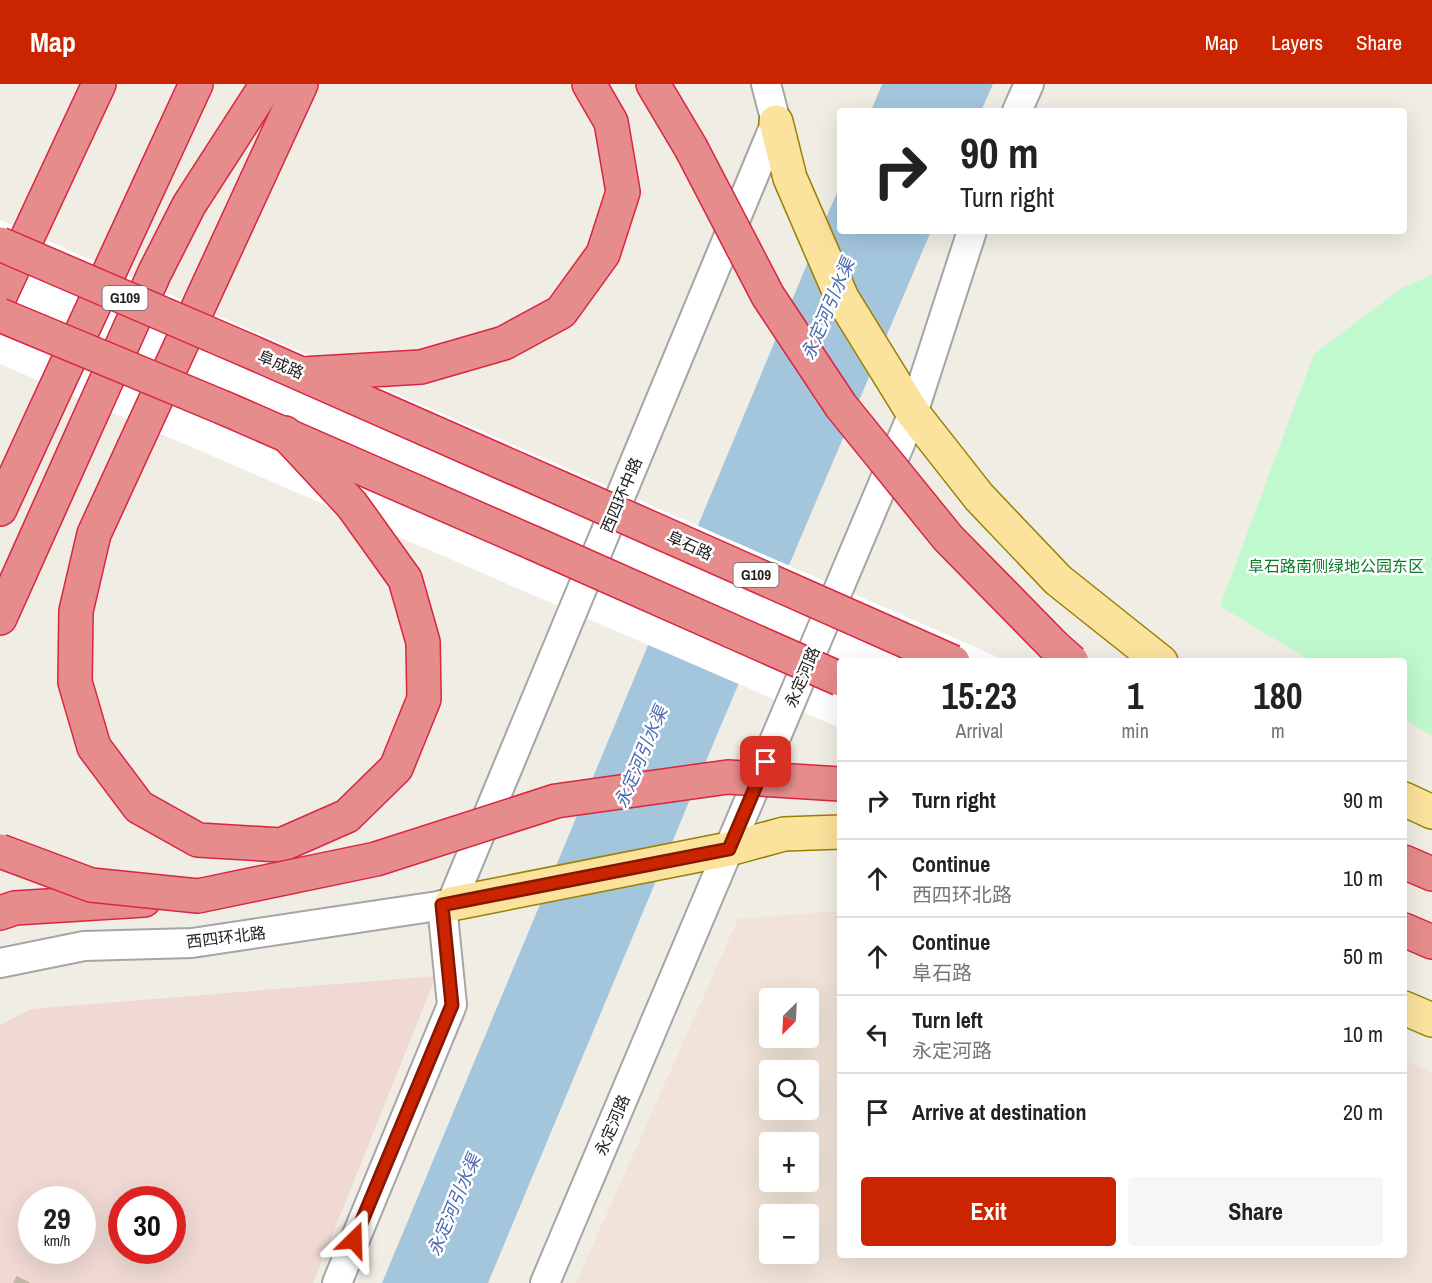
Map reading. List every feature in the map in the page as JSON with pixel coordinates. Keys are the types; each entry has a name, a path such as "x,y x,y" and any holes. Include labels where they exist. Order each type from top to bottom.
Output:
{"highway":[{"path":"0,296 99,84"},
{"path":"0,509 196,84"},
{"path":"0,618 155,272 189,205 267,84"},
{"path":"285,433 352,505 405,579 423,642 424,699 396,768 347,816 281,845 198,840 139,807 94,747 75,682 75,611 94,534 301,84"},
{"path":"303,374 421,367 504,343 561,312 603,254 623,192 611,122 590,84"},
{"path":"653,84 691,148 768,296 841,406 948,538 1068,658"},
{"path":"663,84 691,148"},
{"name":"阜成路","path":"0,244 303,374 560,488"},
{"path":"0,315 285,433 837,678"},
{"name":"阜石路","path":"560,488 943,658"},
{"path":"7,910 198,897 376,859 555,801 728,777 837,784"},
{"path":"0,852 91,885 198,897"},
{"path":"1407,863 1432,874"},
{"path":"1407,931 1432,942"}],"main road":[{"path":"776,122 790,178 842,298 913,413 979,497 1058,580 1156,658"},
{"path":"1407,800 1432,812"},
{"path":"447,904 729,849 784,834 837,832"},
{"path":"1407,1009 1432,1020"}],"street":[{"path":"766,84 776,122"},
{"path":"1018,108 1029,84"},
{"name":"西四环中路","path":"447,904 776,122"},
{"name":"永定河路","path":"545,1283 913,413 971,234"},
{"path":"337,1283 452,1005 447,904"},
{"name":"西四环北路","path":"0,963 84,946 192,943 447,904"}],"shaded area":[{"path":"837,911 837,1258 1407,1258 1407,1061 1432,1073 1432,1283 576,1283 738,919"},
{"path":"436,976 313,1283 0,1283 0,1025 31,1009"}],"green space":[{"name":"阜石路南侧绿地公园东区","path":"1432,275 1432,736 1407,721 1407,658 1306,658 1220,606 1314,354 1402,288"}],"water":[{"path":"882,84 993,84 982,108 872,108"},
{"name":"永定河引水渠","path":"837,192 837,234 930,234 488,1283 382,1283"}],"pier":[{"path":"0,220 1000,658 837,658 837,727 0,364"}],"building":[{"path":"17,1277 29,1283 14,1283"}],"route":[{"path":"354,1240 452,1005 442,905 729,849 766,762"}]}
